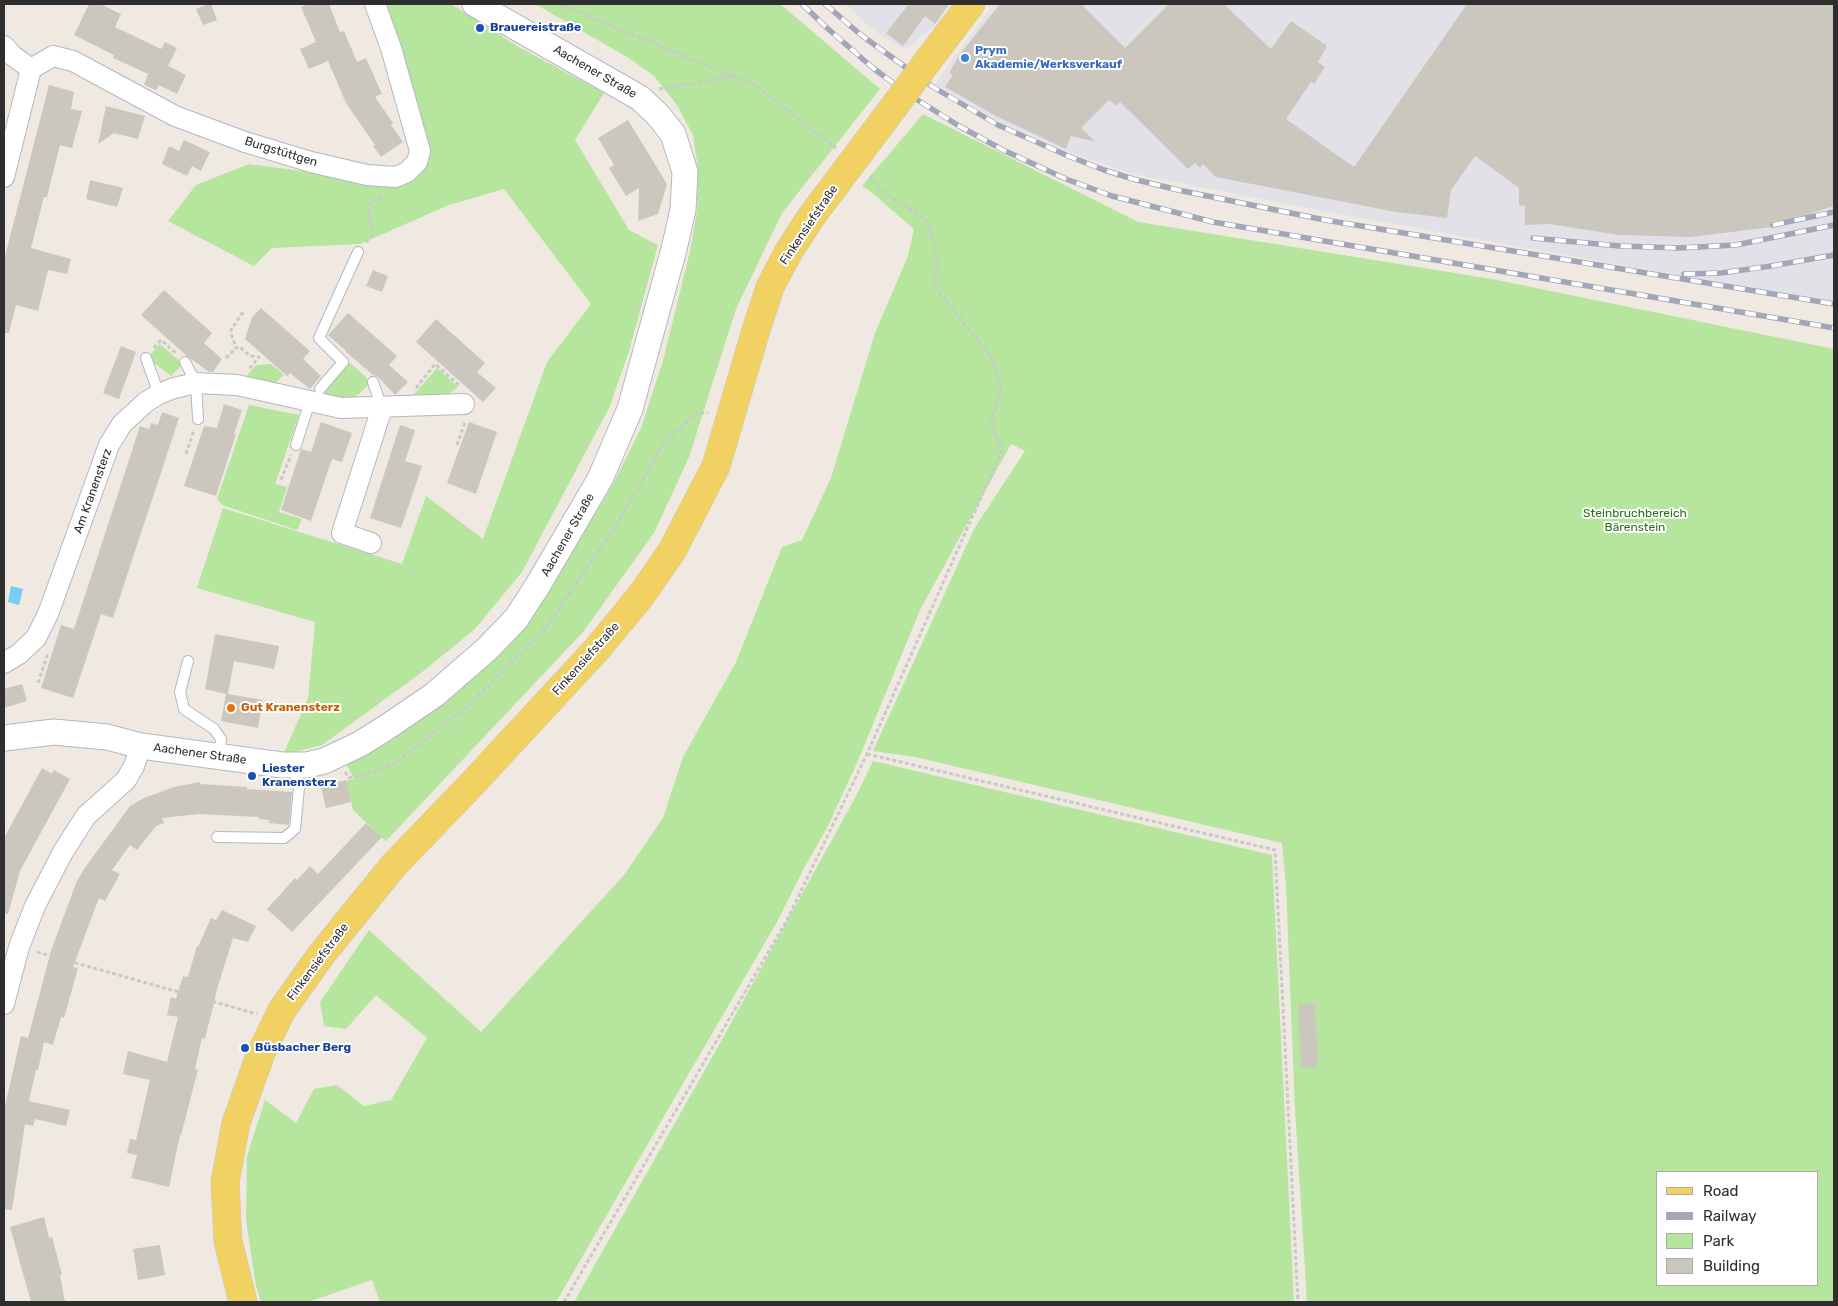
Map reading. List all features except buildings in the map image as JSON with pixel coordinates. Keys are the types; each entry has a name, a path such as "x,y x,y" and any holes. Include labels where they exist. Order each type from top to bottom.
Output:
{"main road":[{"name":"Finkensiefstraße","path":"243,1302 228,1241 225,1182 236,1124 261,1053 278,1020 294,992 321,955 394,865 597,649 640,597 672,551 716,466 770,287 793,244 971,4"}],"street":[{"name":"Burgstüttgen","path":"31,69 54,56 73,61 175,116 245,142 311,162 367,175 396,176 407,172 418,162 420,151 391,48 375,4"},
{"name":"Aachener Straße","path":"4,738 54,732 107,737 141,746 282,765 324,761 338,756 388,727 434,695 487,649 516,619 543,577 604,470 630,409 683,210 685,172 673,134 658,115 640,98 475,4"},
{"path":"4,46 13,56 31,69 4,176"},
{"name":"Am Kranensterz","path":"4,663 19,654 36,638 48,614 109,445 122,424 146,402 159,394 196,383 315,395 342,408 464,404"},
{"path":"371,543 342,533 382,408"},
{"path":"4,1004 19,947 35,906 63,852 86,816 126,780 134,766 141,746"}],"lane":[{"path":"296,444 315,395 343,362 319,338 358,252"},
{"path":"146,358 159,394"},
{"path":"184,361 196,383 198,419"},
{"path":"373,382 382,408"},
{"path":"188,661 180,692 184,709 214,729 221,739 219,756"},
{"path":"217,836 284,838 295,829 299,788 295,765"}],"path":[{"path":"559,4 756,86 854,160 882,191 928,221 938,264 933,284 991,357 1002,387 991,424 1002,450 867,754 787,920 564,1302"},
{"path":"662,88 733,77"},
{"path":"366,243 371,236 372,230 368,206 372,201 384,196"},
{"path":"236,348 231,330 243,312"},
{"path":"146,358 162,340 184,361"},
{"path":"226,358 236,348 240,347 250,356 259,357 245,374"},
{"path":"413,391 436,364 458,384"},
{"path":"622,517 663,444 696,413 716,412"},
{"path":"186,454 198,419"},
{"path":"281,480 296,444"},
{"path":"349,778 383,769 394,764 413,750"},
{"path":"867,754 1275,850 1298,1302"},
{"path":"44,954 278,1020"}],"shaded area":[{"path":"845,4 951,4 934,27 905,50 869,27"},
{"path":"994,4 1834,4 1834,306 1134,174 1068,152 1002,123 935,84"}],"green space":[{"path":"385,4 451,4 517,46 604,93 575,140 629,230 658,245 629,351 610,406 522,572 474,630 422,672 322,745 283,755 308,698 315,622 197,588 223,508 402,564 426,496 483,539 547,362 591,304 504,189 449,205 360,244 272,248 254,266 168,221 196,185 249,164 317,173 367,185 396,183 426,167 429,150"},
{"path":"535,4 780,4 880,89 782,213 736,309 689,457 654,533 583,632 386,841 353,810 346,781 354,779 346,763 547,594 613,484 641,428 663,361 690,251 697,212 698,169 693,135 677,105 654,76 629,58"},
{"name":"Steinbruchbereich Bärenstein","path":"923,114 1138,222 1492,279 1834,349 1834,1302 1307,1302 1295,1109 1286,886 1282,843 915,757 873,751 974,529 1025,451 1011,444 920,610 857,763 827,828 804,868 777,922 556,1302 380,1302 372,1280 308,1302 261,1302 256,1286 246,1220 247,1156 265,1100 296,1123 314,1089 337,1085 364,1106 391,1100 427,1038 376,995 346,1029 324,1026 320,1002 369,930 481,1032 624,875 663,818 683,757 736,662 782,547 802,540 831,478 875,333 908,256 914,229 862,186"},
{"path":"160,344 183,364 171,376 147,358"},
{"path":"349,362 371,382 359,394 346,402 318,397"},
{"path":"271,364 284,375 271,387 242,381 256,365"},
{"path":"437,368 458,387 445,397 409,400"},
{"path":"249,405 299,415 275,484 287,487 279,512 302,519 297,530 222,505 217,499"},
{"path":"873,761 1272,855 1294,1302 574,1302 720,1043 856,796"}],"water":[{"path":"11,586 23,589 19,605 8,602"}],"railway":[{"path":"802,4 873,68 908,94 959,126 1003,150 1066,179 1112,196 1213,222 1834,328"},
{"path":"825,4 861,35 933,87 998,125 1066,155 1133,179 1325,220 1834,304"},
{"path":"1773,225 1834,212"},
{"path":"1533,238 1620,246 1678,248 1736,245 1834,225"},
{"path":"1684,274 1721,273 1834,255"}],"place":[{"name":"Brauereistraße","path":"480,28"},
{"name":"Prym Akademie/Werksverkauf","path":"965,58"},
{"name":"Gut Kranensterz","path":"231,708"},
{"name":"Liester Kranensterz","path":"252,776"},
{"name":"Büsbacher Berg","path":"245,1048"}]}
